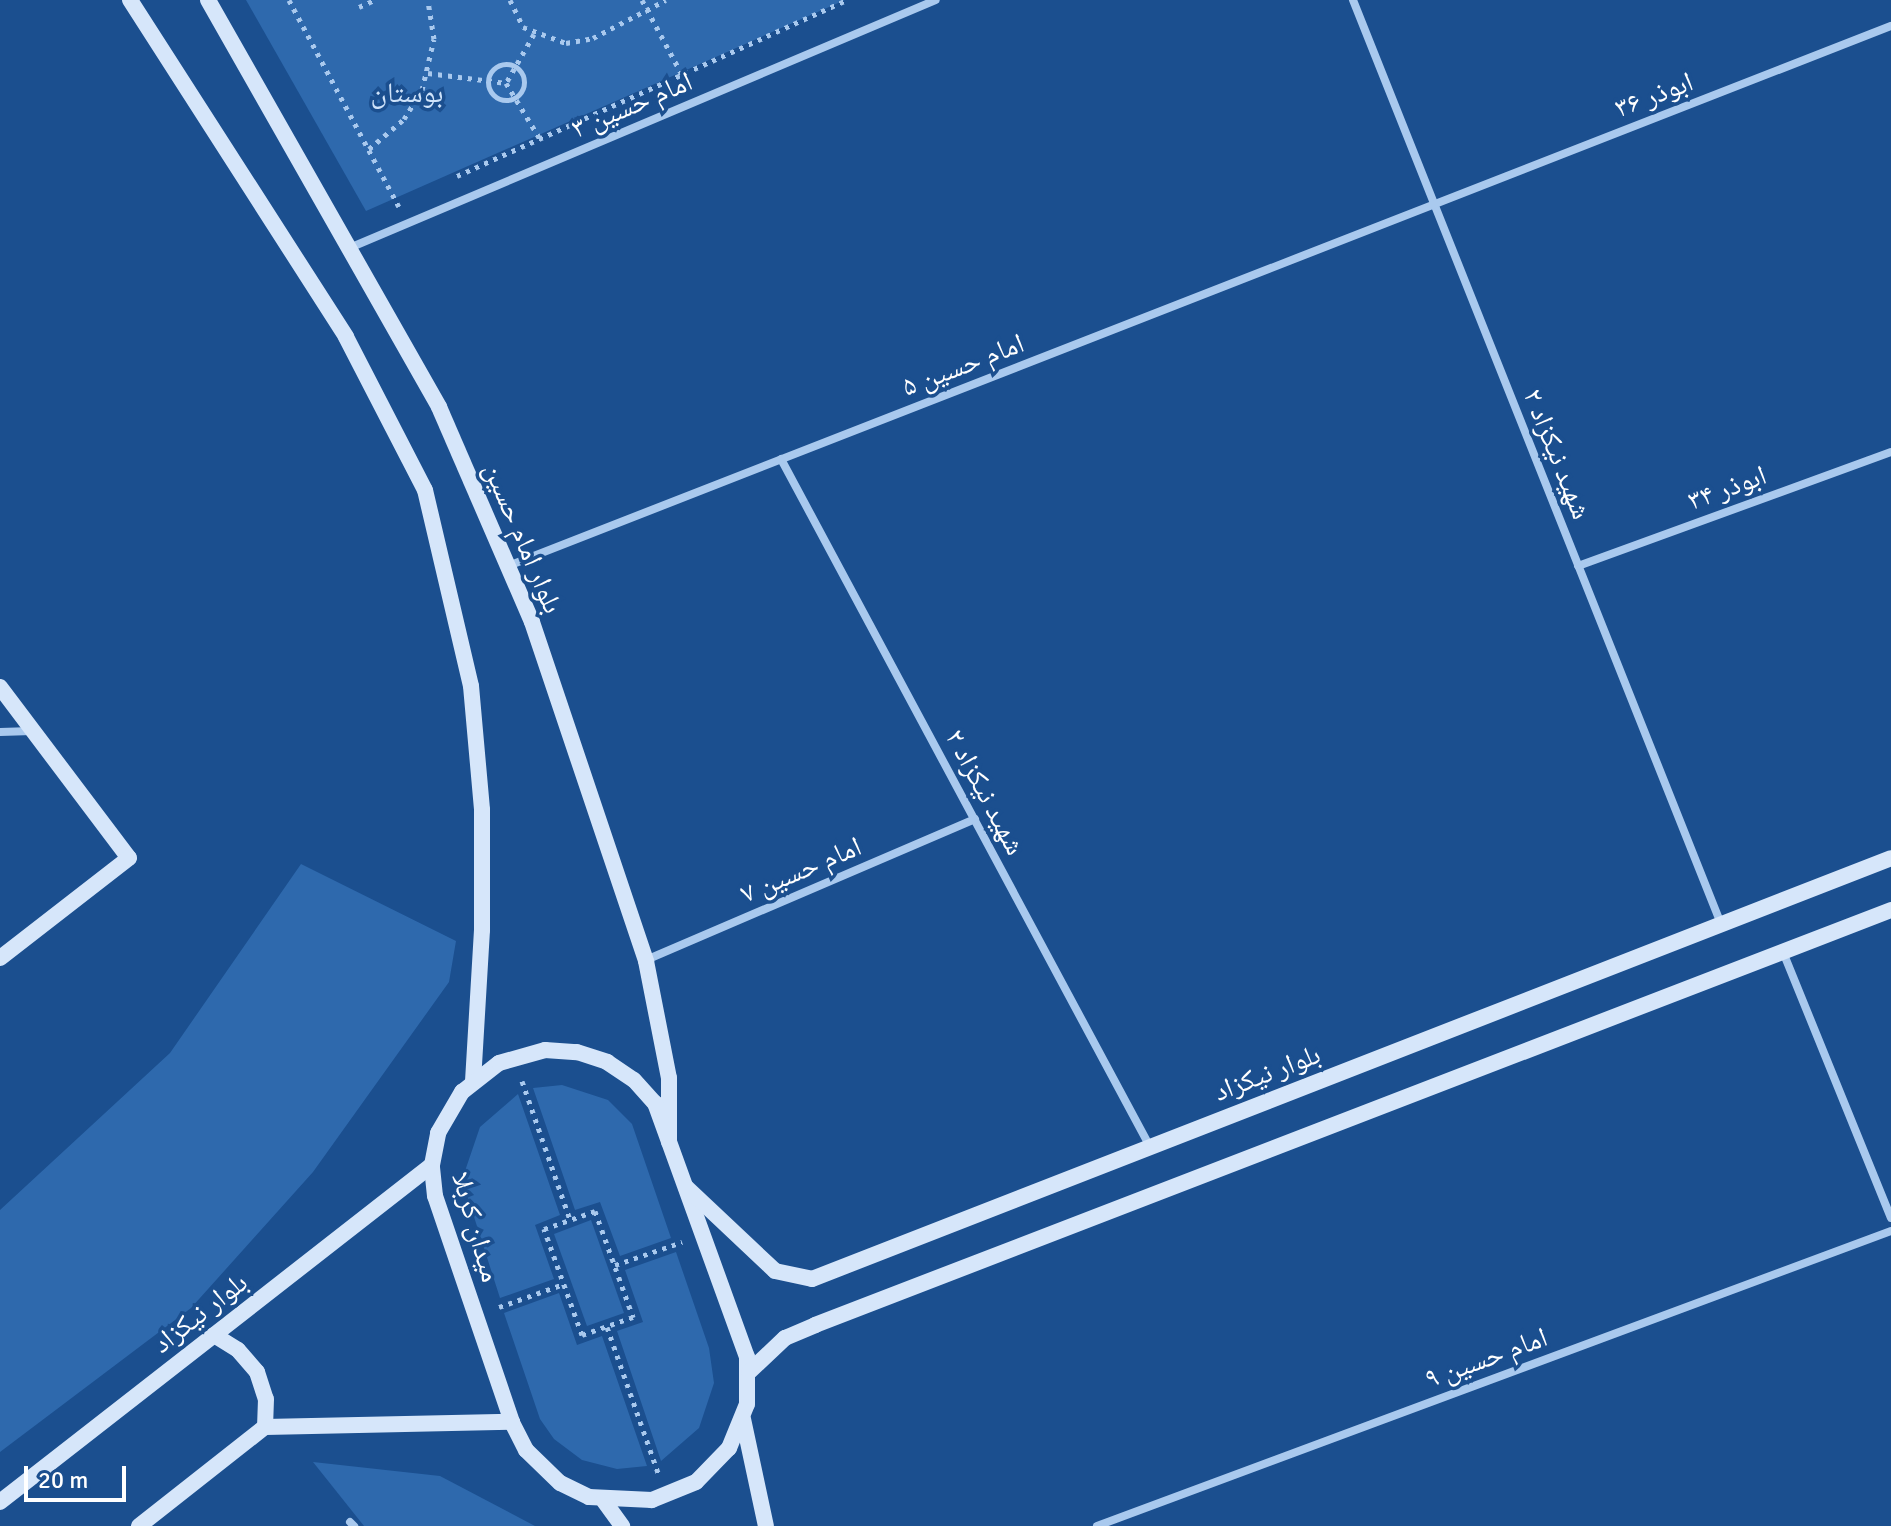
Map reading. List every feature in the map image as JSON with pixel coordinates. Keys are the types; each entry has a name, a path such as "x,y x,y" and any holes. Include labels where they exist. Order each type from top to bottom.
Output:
{"main road":[{"path":"130,0 346,337 425,490 471,686 482,810 482,930 473,1081"},
{"name":"بلوار امام حسین","path":"208,0 347,250 439,407 532,622 646,961 669,1078 669,1142"},
{"path":"0,687 129,858 0,958"},
{"name":"بلوار نیکزاد","path":"686,1187 737,1241 775,1271 812,1279 1891,858"},
{"path":"749,1372 785,1338 815,1325 1891,910"},
{"name":"میدان کربلا","path":"561,1050 614,1066 655,1103 703,1234 749,1372 743,1419 729,1448 708,1472 666,1496 636,1503 604,1501 574,1491 548,1473 526,1450 512,1422 435,1196 432,1165 444,1119 473,1081 514,1057 561,1050"},
{"name":"بلوار نیکزاد","path":"0,1502 432,1165"},
{"path":"214,1335 238,1350 257,1372 266,1399 265,1427"},
{"path":"743,1419 766,1526"},
{"path":"139,1526 265,1427 512,1422"},
{"path":"604,1501 622,1526"}],"street":[{"name":"امام حسین ۳","path":"347,250 936,0"},
{"name":"شهید نیکزاد ۲","path":"1353,0 1721,924"},
{"name":"ابوذر ۳۶","path":"1434,204 1891,26"},
{"name":"امام حسین ۵","path":"508,566 1434,204"},
{"name":"ابوذر ۳۴","path":"1578,566 1891,452"},
{"name":"شهید نیکزاد ۲","path":"781,459 1150,1147"},
{"path":"0,732 33,731"},
{"name":"امام حسین ۷","path":"646,961 975,819"},
{"path":"1783,952 1891,1218"},
{"name":"امام حسین ۹","path":"1097,1526 1891,1231"}],"path":[{"path":"289,0 408,224"},
{"path":"359,7 375,0"},
{"path":"369,149 404,119 428,73 434,39 428,0"},
{"path":"510,0 523,27 556,42 584,41 666,0"},
{"path":"642,0 697,101"},
{"path":"455,177 846,0"},
{"path":"506,83 534,34"},
{"path":"488,81 498,66 516,67"},
{"path":"515,98 524,81 516,67"},
{"path":"428,73 506,83"},
{"path":"488,81 494,96 515,98"},
{"path":"506,83 540,139"},
{"path":"385,209 412,197"},
{"path":"514,1057 570,1220"},
{"path":"512,1088 537,1080"},
{"path":"595,1211 633,1317 582,1335 544,1229 570,1220 595,1211"},
{"path":"676,1229 686,1257"},
{"path":"615,1265 703,1234"},
{"path":"475,1315 564,1284"},
{"path":"491,1294 500,1323"},
{"path":"607,1327 666,1496"},
{"path":"643,1475 667,1467"}],"green space":[{"name":"بوستان","path":"246,0 845,0 366,211"},
{"path":"301,864 456,941 449,982 313,1172 191,1308 0,1452 0,1210 170,1053"},
{"path":"562,1085 608,1100 632,1124 671,1238 620,1256 600,1202 575,1210 533,1088"},
{"path":"518,1094 560,1215 535,1225 554,1279 500,1298 467,1195 465,1171 480,1127"},
{"path":"591,1220 624,1313 587,1326 554,1234"},
{"path":"676,1252 709,1348 714,1383 699,1428 661,1461 617,1331 643,1322 625,1270"},
{"path":"559,1293 577,1345 602,1336 647,1466 617,1469 582,1460 554,1439 540,1419 504,1313"},
{"path":"313,1462 440,1476 535,1526 364,1526"}]}
